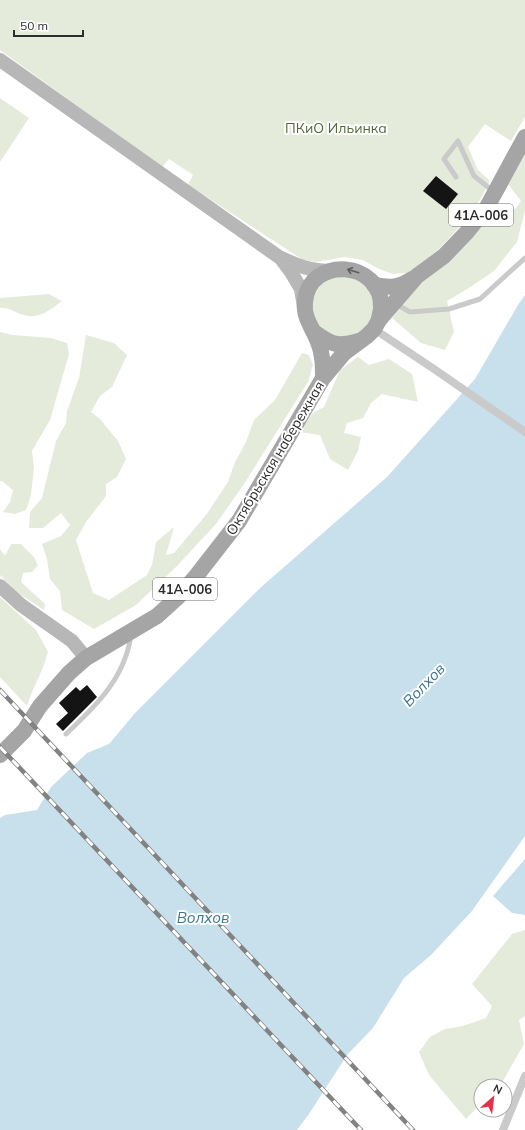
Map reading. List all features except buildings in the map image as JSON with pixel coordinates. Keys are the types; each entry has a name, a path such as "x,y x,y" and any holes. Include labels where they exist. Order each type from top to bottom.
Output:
{"main road":[{"path":"0,60 279,257 312,270 329,271"},
{"name":"Октябрьская набережная","path":"0,755 24,731 40,706 54,688 69,673 86,658 157,616 178,597 198,575 239,521 323,378 344,353 367,336 417,276 444,256 467,232 487,207 525,137"},
{"path":"279,257 291,272 301,289 305,315 314,332 322,353 323,378"},
{"path":"305,315 305,302 309,289 317,278 329,271 341,268 354,270 365,276 374,285 380,296 381,308 376,324"},
{"path":"374,285 388,287 400,286 417,276"},
{"path":"314,332 327,342 343,345 359,341"},
{"path":"0,586 21,605 72,641 86,658"}],"street":[{"path":"376,324 434,369 525,432"},
{"path":"503,1130 525,1076"}],"lane":[{"path":"456,177 444,159 458,141 474,176 495,193"},
{"path":"393,303 410,312 448,309 480,299 525,258"},
{"path":"66,734 96,706 104,696 125,660 131,632"}],"green space":[{"name":"ПКиО Ильинка","path":"0,0 525,0 525,117 511,141 485,124 468,147 478,170 490,181 480,200 462,224 439,249 409,273 392,274 363,260 345,257 316,262 303,260 188,185 193,175 169,159 162,167 0,50"},
{"path":"0,98 29,118 0,162"},
{"path":"525,153 525,211 517,242 494,271 447,301 454,332 445,350 421,343 392,318 418,285 489,215 502,204 515,209 521,201 508,184"},
{"path":"343,276 355,278 365,285 372,295 374,307 372,319 365,329 355,336 343,338 331,336 321,329 314,319 312,307 314,295 321,285 331,278"},
{"path":"49,294 62,301 40,315 29,316 7,308 0,308 0,298"},
{"path":"0,332 13,335 51,338 67,343 69,354 50,420 32,451 34,467 31,495 26,510 15,514 3,512 10,502 13,490 0,481"},
{"path":"86,335 114,343 127,355 112,387 100,396 91,412 100,419 118,441 126,459 117,477 106,484 106,496 86,522 76,540 93,593 109,600 147,575 152,565 156,542 174,527 166,555 174,553 206,515 228,482 235,462 246,442 254,420 275,400 302,353 309,355 313,365 308,382 244,484 216,524 176,567 136,605 94,629 62,610 60,591 50,579 47,559 42,544 61,536 70,525 61,513 43,528 29,528 30,512 42,498 56,441 66,423 67,411 79,378"},
{"path":"358,357 369,365 389,359 412,374 418,402 382,394 371,403 363,418 347,423 344,433 361,437 358,451 348,470 330,459 320,435 299,432 313,413 324,407 340,370"},
{"path":"11,544 21,544 34,557 38,565 32,572 23,573 21,582 45,604 44,610 15,591 0,575 0,549 5,556"},
{"path":"0,597 36,630 48,652 27,706 0,677"},
{"path":"525,930 525,1016 519,1020 524,1044 505,1078 473,1078 473,1112 466,1119 429,1075 419,1052 430,1037 445,1029 463,1026 486,1018 492,1006 472,984 512,934"}],"water":[{"name":"Волхов","path":"525,295 525,836 472,911 431,955 404,978 373,1028 347,1055 297,1130 0,1130 0,818 5,815 37,810 51,787 87,753 109,744 136,712 259,589 387,477 475,379"},
{"path":"525,859 525,915 512,913 493,896"}],"railway":[{"path":"0,690 413,1130"},
{"path":"0,747 361,1130"}]}
